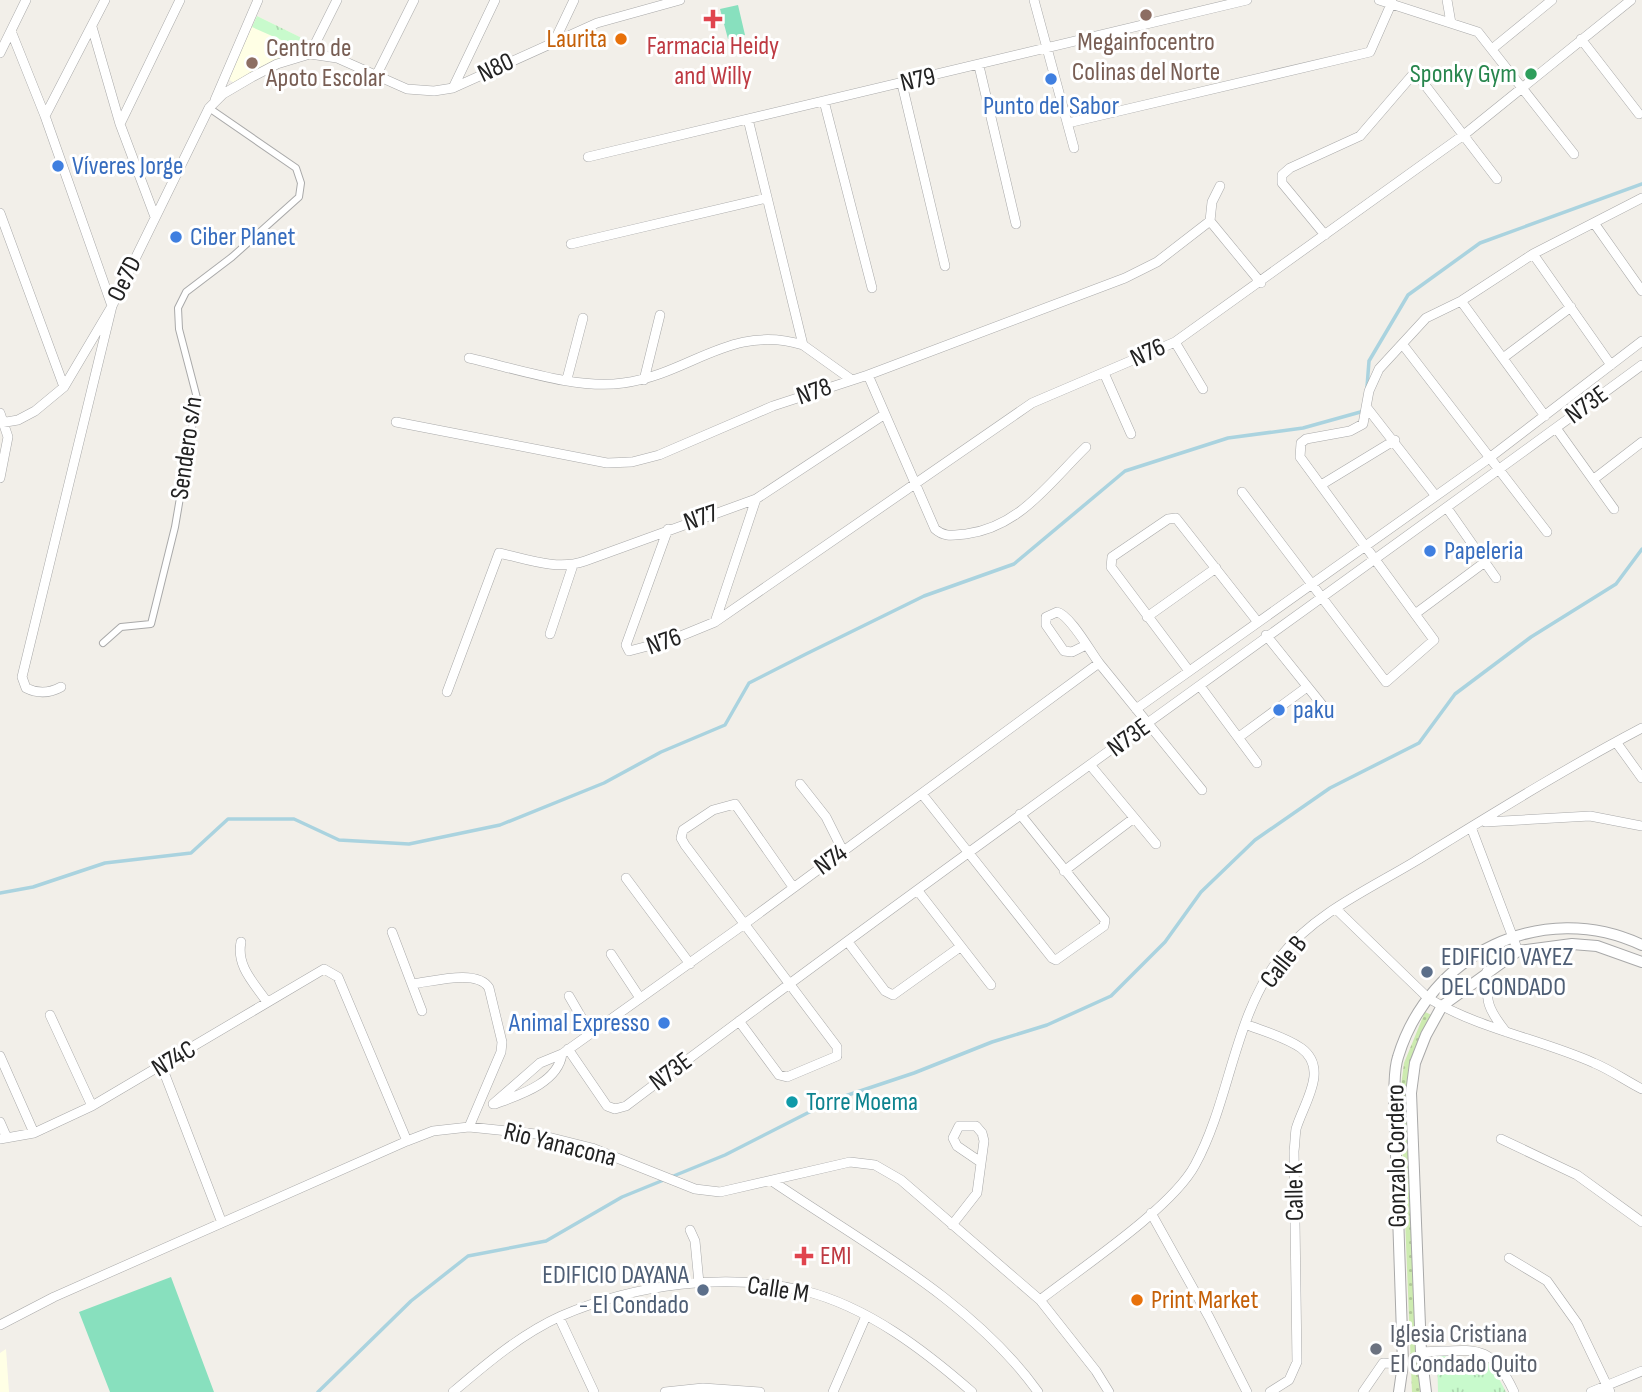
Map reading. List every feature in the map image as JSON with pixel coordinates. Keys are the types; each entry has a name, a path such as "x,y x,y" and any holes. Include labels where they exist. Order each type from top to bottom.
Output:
{"street":[{"path":"0,53 26,0"},
{"path":"45,116 105,0"},
{"path":"120,124 180,0"},
{"name":"Oe7D","path":"1,419 18,420 35,411 65,387 112,306 212,105 227,65 258,0"},
{"path":"212,105 277,65 310,54 337,0"},
{"path":"377,74 414,0"},
{"path":"453,88 495,0"},
{"path":"555,40 574,0"},
{"name":"N80","path":"310,54 337,58 407,89 421,92 453,88 555,40 648,4 681,0"},
{"path":"1034,0 1074,148"},
{"name":"N79","path":"588,156 979,66 1247,0"},
{"path":"1379,0 1478,32 1574,154"},
{"path":"1447,0 1451,23"},
{"path":"1492,49 1552,0"},
{"name":"N76","path":"668,530 626,645 627,650 634,652 715,622 1032,403 1175,342 1465,134 1631,0"},
{"path":"1068,123 1370,52 1392,2"},
{"path":"92,27 120,124 155,217"},
{"path":"11,31 45,116 112,306 22,677 26,688 33,691 48,692 61,687"},
{"path":"1581,39 1639,114"},
{"path":"979,66 1016,225"},
{"path":"1325,235 1282,183 1282,175 1290,168 1360,136 1415,72 1497,179"},
{"path":"902,84 945,266"},
{"path":"824,101 872,288"},
{"name":"Sendero s/n","path":"103,643 121,627 151,624 176,527 197,398 180,329 178,308 186,292 232,257 299,197 301,183 296,168 212,105"},
{"path":"748,119 803,345"},
{"path":"1220,186 1212,202 1210,221 1261,282"},
{"path":"571,244 767,198"},
{"path":"1242,492 1309,585 1386,682 1434,640 1363,547 1298,452 1306,439 1360,427 1368,408 1369,391 1379,369 1426,318 1461,301 1533,254 1642,198"},
{"path":"0,213 65,387"},
{"name":"N78","path":"396,422 607,463 659,455 773,406 852,380 1143,270 1210,221"},
{"path":"1594,223 1642,291"},
{"path":"1533,254 1611,365"},
{"path":"1461,301 1545,416"},
{"path":"1503,358 1571,307"},
{"path":"644,380 660,316"},
{"path":"567,379 583,318"},
{"path":"469,358 597,384 644,380 740,341 769,337 803,345 852,380"},
{"name":"N73E","path":"1136,709 1488,459 1642,341"},
{"path":"1175,342 1203,389"},
{"path":"1403,345 1488,459 1547,532"},
{"name":"N73E","path":"565,1052 607,1106 615,1109 626,1106 1020,814 1148,725 1266,635 1376,561 1642,365"},
{"path":"1104,373 1131,434"},
{"path":"868,374 939,533 945,536 979,532 1010,521 1086,447"},
{"path":"1368,408 1435,495"},
{"name":"N77","path":"447,692 499,553 554,565 573,565 757,499 885,414"},
{"path":"0,478 8,445 1,419"},
{"path":"1556,428 1614,509"},
{"path":"1321,485 1395,440"},
{"path":"1594,478 1642,442"},
{"path":"715,622 757,499"},
{"path":"1447,508 1496,578"},
{"path":"1189,671 1111,567 1112,557 1168,519 1179,520 1257,621"},
{"path":"1415,614 1485,562"},
{"path":"550,634 573,565"},
{"path":"1147,617 1216,568"},
{"path":"1086,645 1072,652 1064,651 1046,625 1046,617 1061,612 1202,790"},
{"path":"1266,635 1327,711"},
{"name":"N74","path":"565,1052 690,964 1099,663"},
{"path":"1200,686 1257,763"},
{"path":"1239,737 1307,687"},
{"name":"Calle B","path":"1040,1300 1151,1213 1184,1183 1206,1143 1245,1024 1266,978 1301,935 1336,909 1642,728"},
{"path":"1616,742 1642,778"},
{"path":"1091,765 1156,844"},
{"path":"800,784 825,817 843,851"},
{"path":"922,794 1052,958 1059,959 1104,926 1105,920 1020,814"},
{"path":"739,1021 779,1075 791,1075 835,1058 838,1053 685,845 681,838 683,830 713,810 735,804 793,887"},
{"path":"1518,951 1475,825 1590,816 1642,826"},
{"path":"1064,871 1134,818"},
{"path":"626,878 690,964"},
{"path":"918,891 991,985"},
{"path":"1336,909 1428,998 1507,1034 1594,1063 1642,1089"},
{"name":"Gonzalo Cordero","path":"1399,1392 1402,1364 1394,1094 1397,1059 1428,998 1476,955 1512,935 1570,927 1598,929 1642,944"},
{"path":"392,932 422,1011"},
{"path":"240,942 238,957 241,965 267,1002"},
{"path":"848,942 885,991 897,994 960,947"},
{"name":"Gonzalo Cordero","path":"1426,1392 1421,1352 1411,1093 1415,1063 1426,1035 1442,1006 1518,951 1572,944 1597,946 1642,962"},
{"path":"611,954 640,998"},
{"name":"N74C","path":"3,1138 34,1133 92,1106 162,1067 319,970 328,969 338,977 407,1141"},
{"path":"1487,971 1486,1000 1490,1011 1507,1034"},
{"path":"412,984 476,978 486,982 489,988 502,1042 501,1052 469,1127"},
{"path":"569,996 590,1034"},
{"path":"50,1014 92,1106"},
{"name":"Calle K","path":"1245,1024 1299,1047 1308,1055 1314,1072 1314,1082 1296,1129 1294,1151 1297,1362 1289,1380 1270,1392"},
{"path":"477,1109 517,1096 545,1080 559,1066 565,1052"},
{"path":"493,1104 532,1069 565,1052"},
{"path":"0,1056 34,1133"},
{"path":"162,1067 222,1223"},
{"path":"0,1122 3,1138"},
{"name":"Rio Yanacona","path":"0,1325 54,1297 407,1141 433,1131 469,1127 536,1134 610,1155 703,1191 729,1192 841,1163 865,1162 885,1169 1040,1300 1097,1371 1109,1392"},
{"path":"1501,1139 1577,1175 1642,1222"},
{"path":"951,1226 977,1193 982,1171 979,1161"},
{"path":"772,1181 944,1298 980,1326 1021,1367 1038,1392"},
{"path":"1151,1213 1247,1392"},
{"path":"690,1230 695,1241 699,1283"},
{"path":"1509,1258 1547,1281 1577,1323 1609,1389"},
{"name":"Calle M","path":"453,1392 496,1356 559,1317 607,1299 699,1283 757,1284 805,1292 866,1316 923,1351 972,1392"},
{"path":"833,1392 866,1316"},
{"path":"559,1317 594,1392"},
{"path":"1421,1352 1475,1352 1490,1356 1501,1363 1514,1392"},
{"path":"1363,1392 1383,1363 1402,1364"},
{"path":"1591,1392 1609,1389 1642,1371"},
{"path":"665,1392 703,1388 760,1392"}],"shaded area":[{"name":"Centro de Apoto Escolar","path":"257,16 308,41 234,83 228,79"},
{"path":"6,1349 9,1392 0,1392 0,1353"}],"green space":[{"path":"738,5 745,35 728,39 720,9"},
{"path":"257,16 308,41 297,47 252,27"},
{"path":"1425,1012 1434,1016 1412,1060 1421,1392 1412,1392 1400,1094 1404,1063"},
{"path":"171,1277 214,1392 110,1392 79,1312"},
{"path":"1437,1355 1491,1364 1506,1392 1438,1392"}],"waterway":[{"path":"1367,387 1369,361 1408,295 1480,243 1642,184"},
{"path":"0,893 33,887 105,863 191,853 228,819 294,819 339,840 409,844 500,825 604,783 661,752 725,725 749,683 806,654 924,596 1014,564 1125,471 1228,438 1303,428 1364,411"},
{"path":"318,1392 411,1301 468,1256 546,1241 622,1197 725,1155 833,1100 914,1073 992,1042 1047,1025 1111,996 1165,942 1201,892 1255,840 1330,788 1419,743 1455,694 1531,637 1616,584 1642,549"}],"place":[{"name":"Megainfocentro Colinas del Norte","path":"1146,15"},
{"name":"Farmacia Heidy and Willy","path":"713,19"},
{"name":"Laurita","path":"621,39"},
{"name":"Centro de Apoto Escolar","path":"252,63"},
{"name":"Sponky Gym","path":"1531,74"},
{"name":"Punto del Sabor","path":"1051,79"},
{"name":"Víveres Jorge","path":"58,166"},
{"name":"Ciber Planet","path":"176,237"},
{"name":"Papeleria","path":"1430,551"},
{"name":"paku","path":"1279,710"},
{"name":"EDIFICIO VAYEZ DEL CONDADO","path":"1427,972"},
{"name":"Animal Expresso","path":"664,1023"},
{"name":"Torre Moema","path":"792,1102"},
{"name":"EMI","path":"804,1256"},
{"name":"EDIFICIO DAYANA - El Condado","path":"703,1290"},
{"name":"Print Market","path":"1137,1300"},
{"name":"Iglesia Cristiana El Condado Quito","path":"1376,1349"}]}
